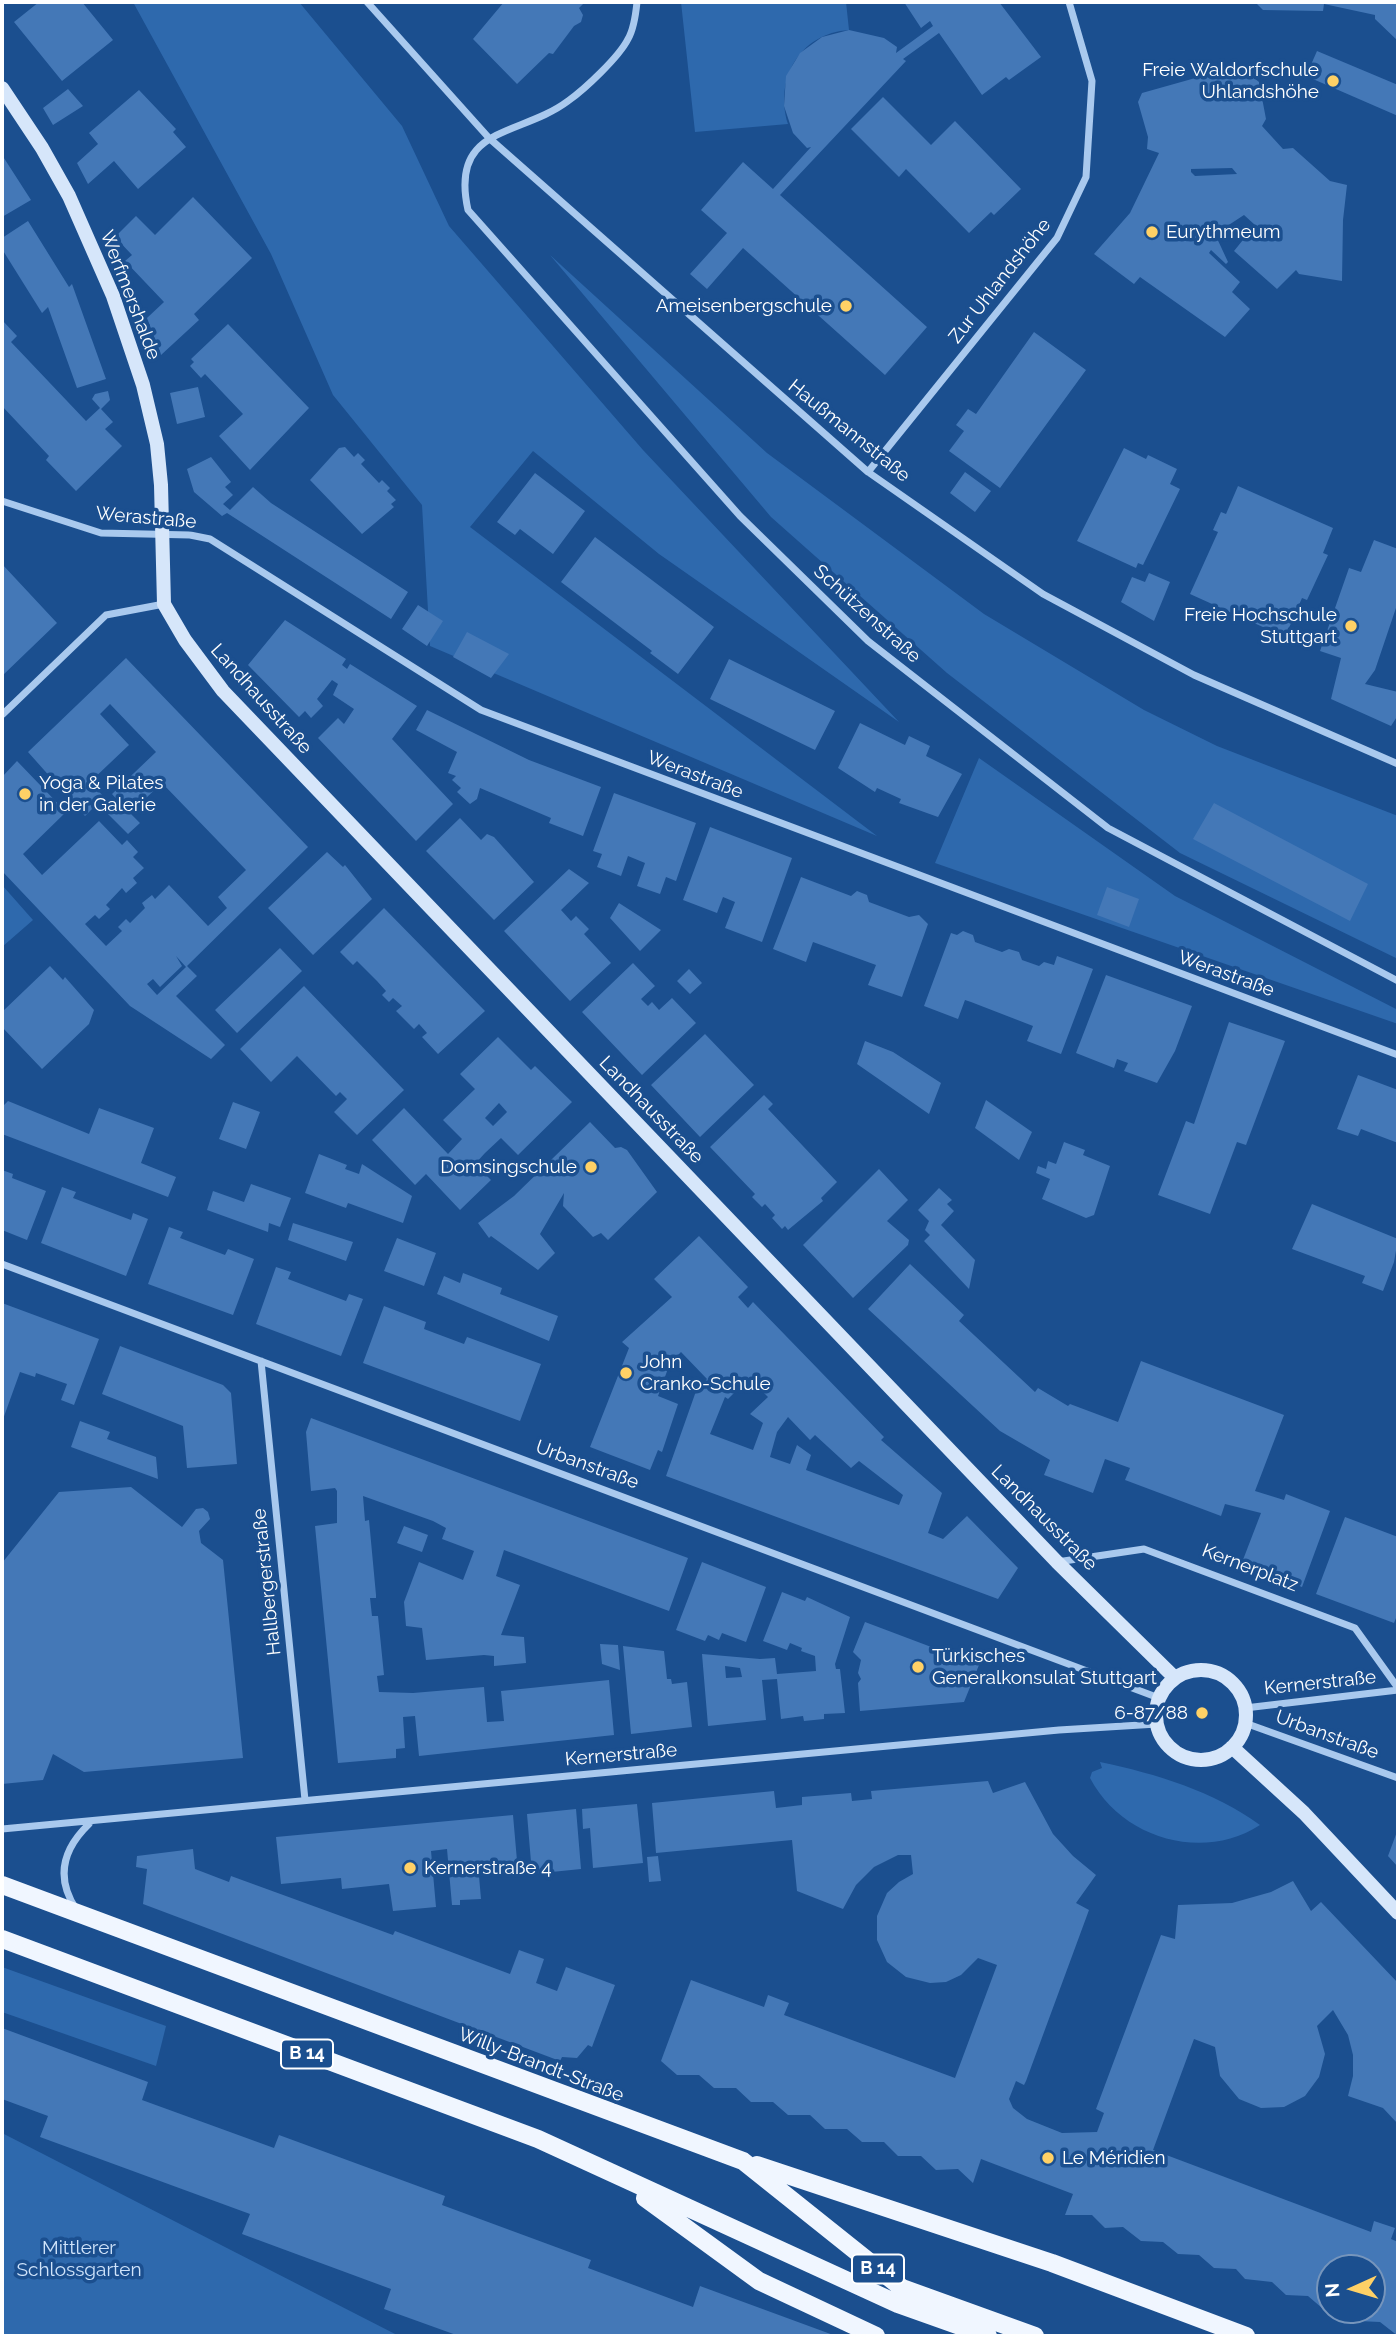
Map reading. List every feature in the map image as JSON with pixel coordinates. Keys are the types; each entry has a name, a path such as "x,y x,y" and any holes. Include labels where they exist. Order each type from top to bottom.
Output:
{"main road":[{"name":"Willy-Brandt-Straße","path":"2,1885 622,2118 744,2161 902,2288 1035,2336"},
{"name":"B 14","path":"2,1939 538,2139 898,2304 989,2336"},
{"path":"744,2161 1052,2263 1245,2336"},
{"path":"611,2173 760,2281 876,2336"}],"street":[{"name":"Haußmannstraße","path":"367,2 489,138 868,472 1043,594 1194,675 1398,764"},
{"path":"489,138 567,102 629,39 637,2"},
{"name":"Zur Uhlandshöhe","path":"868,472 1057,238 1086,177 1092,80 1069,2"},
{"name":"Werfmershalde","path":"2,89 42,148 69,196 113,296 144,385 157,444 162,535"},
{"name":"Schützenstraße","path":"489,138 467,165 463,185 468,210 740,516 868,641 1108,828 1398,981"},
{"name":"Werastraße","path":"2,501 101,533 210,539 481,710 1398,1055"},
{"name":"Landhausstraße","path":"162,535 164,604 185,640 223,691 1057,1562 1175,1678"},
{"path":"3,714 106,615 164,604"},
{"name":"Urbanstraße","path":"2,1264 1159,1698"},
{"name":"Hallbergerstraße","path":"261,1361 305,1800"},
{"name":"Kernerplatz","path":"1057,1562 1144,1549 1354,1628 1398,1689"},
{"path":"1203,1670 1231,1681 1240,1693 1245,1707 1245,1723 1232,1747 1208,1760 1181,1756 1162,1737 1157,1724 1159,1698 1175,1678 1188,1672 1203,1670"},
{"name":"Kernerstraße","path":"1245,1707 1398,1689"},
{"name":"Urbanstraße","path":"1245,1723 1398,1778"},
{"name":"Kernerstraße","path":"2,1829 89,1823 305,1800 1046,1731 1157,1724"},
{"path":"1232,1747 1304,1813 1398,1913"},
{"path":"79,1912 67,1893 64,1863 73,1840 89,1823"}],"green space":[{"path":"133,2 299,2 402,126 449,226 643,450 899,722 659,554 533,451 470,527 877,836 430,646 422,505 333,395 271,254"},
{"path":"681,2 846,2 849,30 832,33 817,40 804,49 795,61 788,75 785,91 788,124 695,132"},
{"path":"550,255 767,453 984,614 1144,710 1217,746 1398,816 1398,959 1180,853 947,673 771,517"},
{"path":"979,758 1175,896 1398,1010 1398,1024 935,863"},
{"path":"2,885 33,920 2,947"},
{"path":"1100,1762 1184,1785 1223,1802 1260,1825 1238,1836 1214,1842 1166,1838 1143,1829 1122,1816 1104,1799 1090,1778 1092,1772 1102,1768"},
{"path":"2,1967 166,2026 156,2066 2,2012"},
{"name":"Mittlerer Schlossgarten","path":"2,2133 399,2336 2,2336"}],"building":[{"path":"39,2 82,2 113,40 62,81 14,22"},
{"path":"504,2 585,2 579,8 583,15 581,22 574,26 553,54 549,53 517,84 473,39"},
{"path":"904,2 999,2 1041,57 1009,80 1006,77 982,95 939,33 903,59 906,61 780,195 927,327 885,375 743,248 707,289 690,274 727,233 701,210 743,162 773,189 811,147 807,148 793,133 784,106 786,76 800,53 822,37 849,30 884,38 897,47 896,53 933,26 930,21 921,28"},
{"path":"1255,2 1398,2 1398,41 1375,19 1375,15 1324,4 1323,11 1263,10"},
{"path":"1317,51 1398,85 1398,116 1306,76"},
{"path":"1238,66 1256,76 1254,78 1259,82 1266,119 1262,126 1283,149 1293,148 1330,181 1347,185 1343,220 1342,281 1299,274 1296,270 1277,289 1234,251 1255,225 1244,215 1215,234 1228,262 1226,264 1211,250 1209,253 1240,282 1232,292 1250,309 1225,337 1140,277 1134,284 1094,254 1130,213 1159,153 1147,149 1148,137 1138,102 1142,93","holes":["1232,168 1237,174 1195,176 1191,169"]},
{"path":"68,89 83,106 53,125 43,108"},
{"path":"139,90 176,129 173,132 186,147 138,189 114,161 88,184 77,163 98,144 89,133"},
{"path":"883,97 931,145 955,121 1021,189 994,215 991,212 969,233 906,169 899,177 851,129"},
{"path":"2,155 31,200 2,217"},
{"path":"193,197 252,258 194,314 199,320 161,355 147,318 164,302 125,261 132,255 115,237 136,216 155,235"},
{"path":"28,221 69,287 72,284 106,379 77,388 48,307 42,313 2,249 2,238"},
{"path":"2,320 17,336 11,342 86,421 100,408 92,399 95,394 108,391 110,400 101,409 113,422 105,429 122,446 76,491 46,460 49,456 2,406"},
{"path":"228,324 309,408 250,470 219,436 243,414 205,374 201,378 190,366 194,362 191,359"},
{"path":"1034,332 1086,370 1000,488 949,451 964,431 956,425 968,409 976,414"},
{"path":"198,387 205,417 177,424 170,393"},
{"path":"345,447 354,457 358,453 365,460 361,464 379,483 382,480 390,488 387,491 396,500 391,504 394,507 362,534 310,480 339,448"},
{"path":"1124,448 1146,459 1148,455 1177,469 1170,484 1180,489 1143,565 1138,563 1136,568 1077,541"},
{"path":"211,457 231,482 225,487 233,495 223,504 230,510 253,487 271,503 408,592 391,619 227,513 222,516 194,492 187,469"},
{"path":"965,472 991,491 975,512 950,493"},
{"path":"535,473 585,511 553,554 520,529 515,535 497,522"},
{"path":"1238,486 1333,528 1323,553 1328,555 1307,600 1302,598 1285,637 1190,594 1218,532 1213,530 1221,512 1226,514"},
{"path":"595,537 714,627 678,674 561,582"},
{"path":"1374,540 1398,549 1398,602 1375,670 1365,684 1398,692 1398,715 1391,726 1331,699 1341,658 1320,651 1349,568 1361,572"},
{"path":"2,564 57,623 2,676"},
{"path":"1149,573 1170,582 1154,621 1121,602 1132,577 1145,582"},
{"path":"418,605 443,621 427,646 402,629"},
{"path":"285,620 346,659 342,665 347,669 350,664 417,706 392,739 453,804 416,841 318,738 338,718 344,724 354,709 333,695 338,684 332,680 317,699 323,706 311,718 305,711 299,717 248,665"},
{"path":"467,632 509,654 491,678 453,657"},
{"path":"126,658 308,847 187,966 197,976 176,996 225,1045 211,1059 130,1006 2,871 2,777 17,761 66,812 23,854 42,875 99,821 122,845 127,840 138,852 133,857 144,868 133,878 137,883 126,893 122,888 106,905 110,909 99,919 95,915 85,924 106,946 122,931 118,927 126,919 130,923 145,908 142,903 152,895 155,899 169,885 208,926 227,908 218,897 246,870 162,783 130,813 140,823 128,834 107,813 119,802 112,794 156,752 110,704 100,714 129,745 90,782 104,797 85,816 28,752","holes":["176,956 186,967 157,995 147,984 153,979 160,987 182,966"]},
{"path":"729,659 835,711 815,750 710,699"},
{"path":"427,710 529,760 601,787 583,836 549,823 551,818 480,788 477,799 470,804 457,792 461,788 452,780 456,776 448,773 457,752 416,730"},
{"path":"860,723 905,745 909,736 930,746 926,756 962,774 938,817 899,803 901,799 877,788 875,792 838,768"},
{"path":"614,793 696,823 676,881 666,877 660,894 637,886 645,863 628,856 621,876 597,867 602,854 593,851"},
{"path":"1214,803 1368,884 1350,921 1193,839"},
{"path":"460,818 481,840 487,834 494,837 534,882 494,920 426,851"},
{"path":"710,827 792,858 762,942 725,928 735,902 723,897 717,913 683,900"},
{"path":"327,852 343,867 345,865 372,899 313,955 268,908"},
{"path":"569,869 589,883 561,910 571,921 576,916 589,929 584,934 611,963 570,1001 504,931"},
{"path":"801,877 851,896 857,891 867,895 869,902 909,917 919,915 928,924 902,997 868,985 876,965 813,942 806,962 773,949"},
{"path":"1107,887 1139,899 1129,927 1097,915"},
{"path":"619,903 661,930 640,951 610,918"},
{"path":"384,908 485,1011 438,1054 422,1037 427,1033 419,1024 414,1029 396,1011 402,1006 393,998 389,1002 382,995 386,991 377,981 357,961 353,965 340,952"},
{"path":"963,931 973,935 975,942 1002,952 1009,949 1019,952 1022,960 1039,966 1044,962 1054,965 1057,956 1093,969 1061,1054 1027,1041 1033,1026 971,1002 965,1000 958,1019 924,1006 951,933 957,935"},
{"path":"280,948 302,971 237,1033 215,1010"},
{"path":"633,963 655,986 641,999 648,1006 652,1002 659,1010 672,998 696,1023 642,1075 582,1012"},
{"path":"50,966 63,980 65,977 94,1010 89,1024 42,1069 2,1027 2,1012"},
{"path":"689,969 702,983 690,994 677,981"},
{"path":"1106,975 1192,1006 1175,1051 1157,1083 1124,1071 1128,1063 1117,1059 1114,1068 1076,1053"},
{"path":"304,986 404,1090 357,1135 334,1112 347,1099 340,1092 336,1096 297,1056 271,1082 240,1049"},
{"path":"1229,1022 1285,1041 1246,1145 1237,1142 1210,1214 1158,1195 1186,1121 1194,1124"},
{"path":"705,1034 754,1085 700,1137 651,1085"},
{"path":"498,1037 531,1070 535,1066 572,1102 518,1155 501,1138 485,1153 475,1164 491,1180 460,1210 426,1174 415,1185 372,1140 404,1108 448,1154 462,1139 443,1120 475,1089 460,1074","holes":["499,1103 507,1112 493,1126 485,1118"]},
{"path":"865,1041 893,1052 941,1083 929,1114 857,1064"},
{"path":"1358,1075 1398,1090 1398,1143 1361,1129 1358,1136 1337,1129"},
{"path":"764,1095 773,1104 768,1109 837,1182 821,1198 823,1201 788,1230 785,1226 782,1229 772,1218 775,1215 765,1204 762,1207 752,1197 755,1194 710,1147"},
{"path":"986,1100 1032,1132 1019,1160 975,1128"},
{"path":"8,1101 89,1134 99,1108 154,1128 141,1163 176,1177 168,1197 2,1134 2,1107"},
{"path":"233,1102 260,1112 246,1149 219,1139"},
{"path":"590,1122 615,1148 627,1150 657,1192 608,1240 601,1233 593,1237 563,1206 564,1193 540,1234 555,1253 538,1270 491,1236 489,1238 478,1223 514,1196"},
{"path":"1064,1142 1085,1150 1083,1155 1110,1166 1094,1215 1086,1218 1042,1199 1050,1179 1036,1173 1038,1166 1046,1169 1048,1161 1056,1164"},
{"path":"319,1154 347,1165 345,1169 359,1174 362,1164 412,1196 403,1223 348,1203 346,1208 305,1193"},
{"path":"879,1169 908,1200 887,1221 909,1240 908,1245 853,1298 803,1245"},
{"path":"2,1170 13,1174 12,1178 46,1191 27,1240 2,1230"},
{"path":"251,1184 291,1198 280,1227 269,1223 268,1232 207,1210 213,1191 244,1202"},
{"path":"62,1187 76,1192 73,1198 131,1220 133,1213 148,1219 126,1276 41,1243"},
{"path":"939,1188 952,1200 947,1204 954,1211 941,1225 975,1260 969,1289 924,1241 930,1235 925,1230 929,1221 918,1210"},
{"path":"1312,1204 1398,1239 1394,1262 1383,1291 1362,1283 1365,1276 1292,1249"},
{"path":"293,1223 353,1242 346,1261 288,1240"},
{"path":"169,1227 183,1232 180,1238 225,1255 228,1249 254,1259 233,1315 148,1284"},
{"path":"699,1236 748,1287 738,1297 748,1308 753,1302 884,1437 881,1440 942,1493 928,1533 943,1539 967,1516 1018,1568 998,1599 666,1476 695,1394 707,1379 681,1352 670,1363 658,1396 678,1404 662,1452 658,1450 650,1470 590,1447 629,1348 622,1342 672,1297 654,1279","holes":["749,1378 768,1397 750,1414 763,1423 753,1450 710,1434 725,1397 728,1399","788,1417 810,1440 815,1435 851,1468 859,1461 903,1495 899,1505 806,1470 811,1455 797,1445 790,1464 770,1457 777,1432"]},
{"path":"397,1238 436,1253 424,1286 384,1271"},
{"path":"910,1264 964,1315 959,1321 1035,1392 1038,1388 1068,1406 1070,1404 1118,1422 1141,1361 1284,1415 1255,1491 1284,1500 1286,1494 1330,1511 1302,1587 1287,1581 1286,1584 1241,1565 1261,1513 1225,1504 1221,1516 1125,1480 1130,1468 1105,1459 1093,1493 1044,1475 1050,1460 1000,1431 868,1309"},
{"path":"276,1267 291,1272 288,1279 346,1301 349,1294 363,1299 341,1356 256,1324"},
{"path":"463,1273 502,1288 500,1294 558,1316 549,1341 437,1294 444,1276 460,1283"},
{"path":"2,1303 99,1339 74,1405 61,1400 67,1384 36,1373 35,1377 20,1372 2,1422"},
{"path":"384,1306 426,1322 424,1329 464,1344 467,1337 541,1364 520,1421 363,1363"},
{"path":"120,1346 223,1385 231,1393 237,1464 187,1468 183,1426 102,1394"},
{"path":"311,1418 688,1558 669,1611 504,1550 496,1576 520,1585 501,1635 524,1637 526,1663 494,1666 494,1656 484,1655 426,1660 422,1628 406,1626 404,1602 419,1562 463,1580 474,1551 442,1539 446,1528 433,1521 363,1496 365,1521 369,1520 376,1595 376,1598 370,1598 372,1616 378,1616 384,1675 377,1676 379,1692 413,1693 484,1687 487,1722 504,1721 501,1691 609,1680 614,1735 419,1756 415,1716 403,1717 405,1748 396,1749 396,1758 338,1763 315,1526 337,1523 337,1491 335,1488 311,1491 306,1432"},
{"path":"80,1421 110,1432 107,1439 156,1457 158,1479 71,1447"},
{"path":"131,1487 182,1527 196,1509 203,1508 208,1512 210,1519 199,1531 201,1543 223,1560 243,1758 84,1772 53,1754 43,1780 2,1784 2,1563 59,1492"},
{"path":"1345,1517 1398,1537 1398,1613 1394,1623 1316,1594"},
{"path":"404,1526 428,1535 422,1552 397,1543"},
{"path":"702,1562 766,1587 746,1642 722,1633 719,1640 708,1635 705,1641 676,1630"},
{"path":"782,1592 805,1601 807,1597 850,1617 835,1664 836,1669 840,1669 845,1713 824,1714 824,1719 804,1721 803,1716 781,1719 777,1679 762,1680 766,1720 708,1726 702,1654 775,1658 777,1674 816,1671 815,1656 801,1651 802,1648 790,1643 787,1650 763,1641","holes":["725,1666 740,1668 742,1677 726,1678"]},
{"name":"Türkisches Generalkonsulat Stuttgart","path":"865,1622 979,1665 964,1702 860,1711 858,1683 861,1679 858,1673 861,1660 853,1652"},
{"path":"600,1644 618,1645 620,1670 602,1664"},
{"path":"623,1646 664,1651 667,1679 671,1679 672,1684 687,1682 692,1727 631,1734"},
{"path":"988,1781 993,1793 1025,1782 1053,1834 1073,1856 1096,1875 1076,1903 1089,1910 1026,2081 1024,2085 1016,2081 1009,2099 1013,2108 1027,2119 1062,2133 1097,2132 1104,2113 1096,2109 1161,1935 1175,1939 1178,1905 1232,1903 1271,1892 1293,1881 1311,1911 1321,1902 1398,1983 1398,2124 1383,2108 1348,2096 1353,2076 1353,2055 1348,2035 1333,2010 1317,2026 1325,2054 1319,2077 1305,2096 1284,2107 1261,2108 1239,2099 1220,2076 1215,2047 1194,2039 1153,2150 1371,2232 1374,2221 1395,2228 1391,2239 1398,2242 1398,2336 1383,2324 1386,2324 1386,2254 1316,2254 1316,2303 1308,2296 1286,2295 1272,2282 1245,2279 1236,2269 1214,2268 1199,2255 1178,2254 1163,2242 1141,2241 1123,2227 1105,2228 1092,2215 1065,2215 1073,2194 981,2159 973,2183 958,2169 936,2170 921,2156 898,2156 884,2142 862,2142 847,2129 825,2129 810,2115 788,2115 773,2102 751,2102 736,2088 714,2088 699,2075 677,2075 661,2061 691,1980 764,2007 768,1995 789,2003 784,2015 955,2078 997,1965 978,1958 961,1975 946,1982 930,1983 906,1977 887,1962 877,1940 877,1916 887,1893 913,1874 911,1855 898,1855 874,1867 856,1885 843,1909 797,1891 792,1840 656,1853 652,1803 774,1791 776,1808 802,1805 802,1797 851,1793 852,1801 872,1799 871,1791"},
{"path":"637,1804 643,1863 593,1868 590,1828 583,1829 582,1809"},
{"path":"576,1809 581,1869 532,1874 527,1814"},
{"path":"513,1815 518,1872 479,1876 481,1899 460,1900 460,1905 452,1905 447,1849 431,1851 436,1907 393,1911 389,1884 342,1889 341,1878 281,1884 276,1837"},
{"path":"1398,1829 1398,1867 1388,1856"},
{"path":"193,1849 195,1869 229,1882 231,1876 393,1935 395,1931 510,1974 519,1950 544,1959 536,1983 557,1991 566,1967 615,1985 592,2047 588,2045 577,2058 562,2057 560,2061 143,1904 147,1869 136,1867 137,1856"},
{"path":"658,1856 661,1881 649,1882 647,1857"},
{"path":"2,2028 148,2082 142,2100 274,2148 279,2135 445,2196 442,2205 591,2260 588,2268 693,2307 700,2286 836,2336 459,2336 384,2309 391,2289 242,2234 250,2214 40,2137 48,2116 2,2099"}],"place":[{"name":"Freie Waldorfschule Uhlandshöhe","path":"1333,81"},
{"name":"Eurythmeum","path":"1152,232"},
{"name":"Ameisenbergschule","path":"846,306"},
{"name":"Freie Hochschule Stuttgart","path":"1351,626"},
{"name":"Yoga & Pilates in der Galerie","path":"25,794"},
{"name":"Domsingschule","path":"591,1167"},
{"name":"John Cranko-Schule","path":"626,1373"},
{"name":"Türkisches Generalkonsulat Stuttgart","path":"918,1667"},
{"name":"6-87/88","path":"1202,1713"},
{"name":"Kernerstraße 4","path":"410,1868"},
{"name":"Le Méridien","path":"1048,2158"}]}
